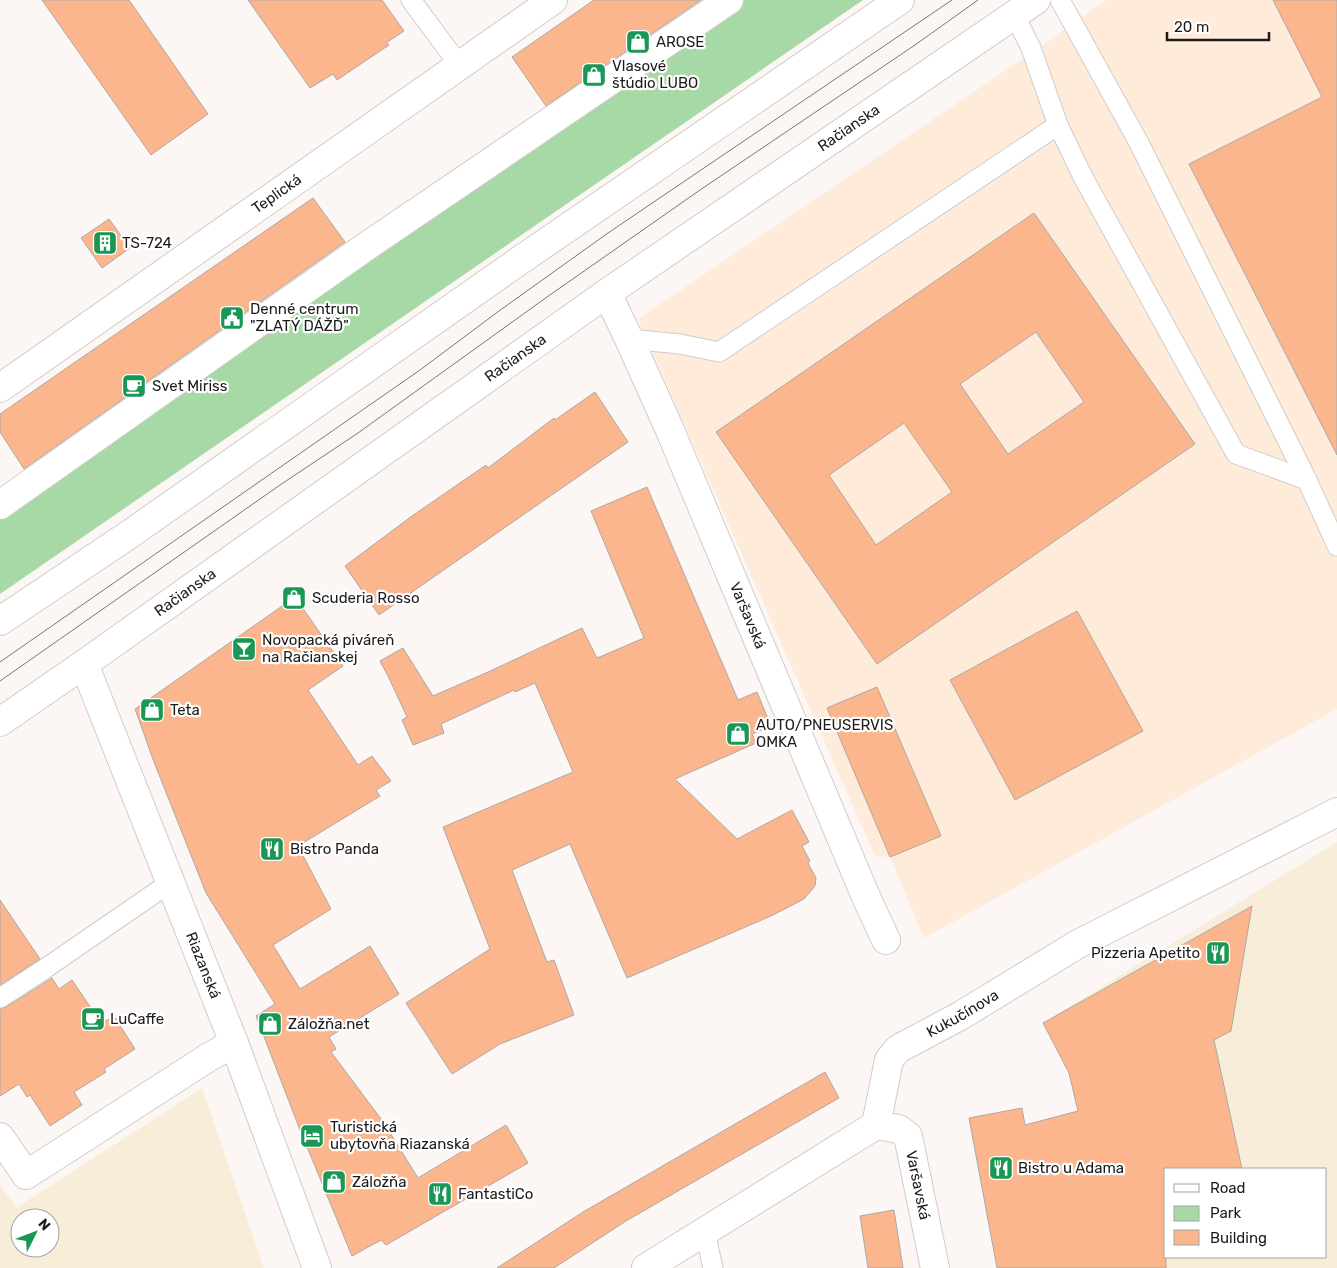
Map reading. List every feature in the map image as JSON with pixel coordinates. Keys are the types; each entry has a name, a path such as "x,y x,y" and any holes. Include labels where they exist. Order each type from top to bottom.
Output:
{"street":[{"name":"Teplická","path":"0,388 553,0"},
{"path":"0,505 364,248 729,0"},
{"path":"0,621 130,534 518,261 900,0"},
{"name":"Račianska","path":"0,722 607,293 1025,7"},
{"name":"Varšavská","path":"607,293 670,428 866,897 886,940"},
{"name":"Riazanská","path":"84,664 234,1043 317,1268"},
{"name":"Kukučínova","path":"876,1125 889,1060 898,1049 960,1016 1078,944 1337,812"},
{"path":"0,1137 26,1175 209,1057 234,1043"},
{"path":"646,1268 876,1125"},
{"name":"Varšavská","path":"876,1125 899,1129 908,1136 935,1268"}],"lane":[{"path":"411,0 460,66"},
{"path":"1060,0 1139,143 1307,480 1337,546"},
{"path":"1025,7 1031,48 1058,125 1083,177 1236,454 1307,480"},
{"path":"629,338 680,344 719,352 1058,125"},
{"path":"0,998 44,970 171,882"},
{"path":"705,1232 713,1268"}],"shaded area":[{"path":"1106,0 1337,0 1337,709 924,938 890,857 875,856 638,319 1046,43"},
{"path":"1337,842 1337,1268 1089,1268 1072,1112 1078,1111 1069,1073 1043,1023"},
{"path":"202,1088 264,1268 0,1268 0,1184 16,1208"}],"green space":[{"path":"745,0 863,0 0,594 0,516"}],"building":[{"path":"42,0 129,0 208,114 151,155"},
{"path":"248,0 382,0 404,31 386,43 389,45 337,80 333,74 310,88"},
{"path":"594,0 701,0 546,106 512,57"},
{"path":"1273,0 1337,0 1337,455 1189,164 1322,97"},
{"path":"313,198 345,242 24,469 0,432 0,414"},
{"path":"1034,213 1195,444 877,664 716,432","holes":["1036,332 1084,402 1008,454 960,384","904,423 952,492 876,545 829,475"]},
{"name":"TS-724","path":"109,219 130,248 102,268 81,238"},
{"path":"595,392 628,442 379,615 345,566 412,516 486,465 488,468 554,418 555,420"},
{"path":"647,487 738,700 757,692 771,726 752,734 756,743 675,779 737,839 792,810 809,842 802,846 816,878 815,886 804,899 771,916 627,978 570,844 512,870 547,962 554,960 574,1015 500,1044 452,1074 406,1003 490,949 443,827 573,772 535,683 515,692 514,690 441,724 444,733 413,745 402,720 407,717 380,661 403,648 433,696 582,628 597,658 644,638 591,511"},
{"path":"295,597 343,666 308,690 358,765 372,756 391,781 376,790 380,796 298,846 331,909 273,945 300,989 370,946 399,994 329,1037 336,1049 331,1052 384,1123 418,1178 506,1125 528,1163 386,1245 381,1240 352,1256 256,1016 275,1004 206,893 135,709"},
{"path":"1077,611 1143,731 1015,800 950,680"},
{"path":"877,687 941,836 890,857 827,708"},
{"path":"0,900 40,959 0,985"},
{"path":"1252,906 1231,1031 1214,1040 1242,1168 1164,1168 1164,1258 1166,1258 1166,1268 997,1268 969,1118 1022,1108 1025,1125 1078,1111 1069,1073 1043,1023"},
{"path":"52,978 59,989 72,980 93,1011 95,1010 104,1022 114,1016 135,1049 104,1069 106,1072 74,1092 82,1105 50,1126 30,1095 27,1097 19,1084 0,1096 0,1009"},
{"path":"825,1072 839,1098 626,1221 554,1268 497,1268 583,1212"},
{"path":"894,1210 903,1268 868,1268 860,1216"}],"tram line":[{"path":"0,662 420,370 608,233 952,0"},
{"path":"0,681 280,485 358,433 700,190 915,45 978,0"}],"place":[{"name":"AROSE","path":"638,42"},
{"name":"Vlasové štúdio LUBO","path":"594,75"},
{"name":"TS-724","path":"105,243"},
{"name":"Denné centrum \"ZLATÝ DÁŽĎ\"","path":"232,318"},
{"name":"Svet Miriss","path":"134,386"},
{"name":"Scuderia Rosso","path":"294,598"},
{"name":"Novopacká piváreň na Račianskej","path":"244,649"},
{"name":"Teta","path":"152,710"},
{"name":"AUTO/PNEUSERVIS OMKA","path":"738,734"},
{"name":"Bistro Panda","path":"272,849"},
{"name":"Pizzeria Apetito","path":"1218,953"},
{"name":"LuCaffe","path":"93,1019"},
{"name":"Záložňa.net","path":"270,1024"},
{"name":"Turistická ubytovňa Riazanská","path":"312,1136"},
{"name":"Bistro u Adama","path":"1001,1168"},
{"name":"Záložňa","path":"334,1182"},
{"name":"FantastiCo","path":"440,1194"}]}
